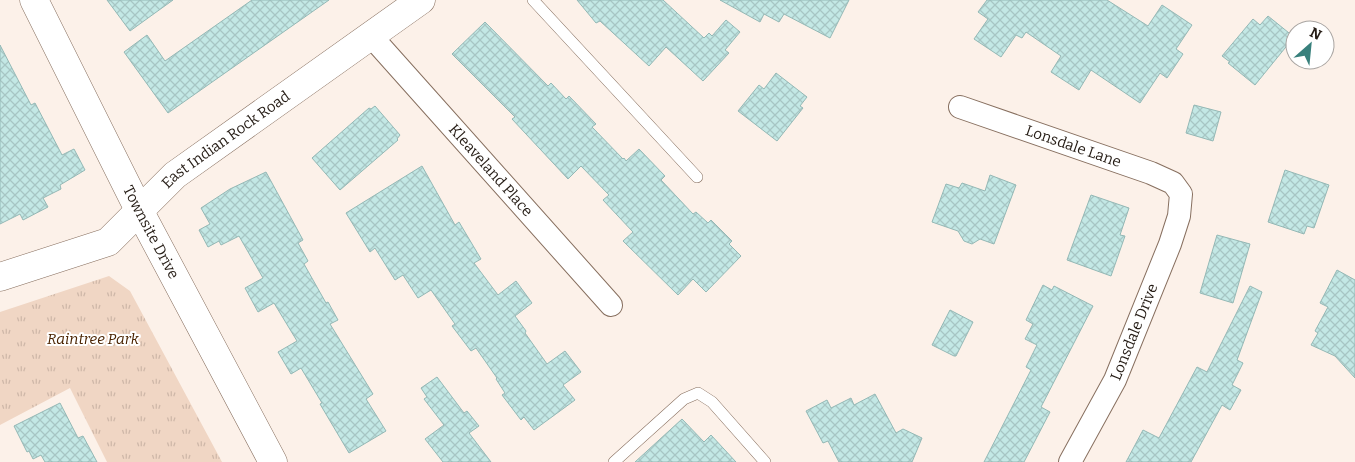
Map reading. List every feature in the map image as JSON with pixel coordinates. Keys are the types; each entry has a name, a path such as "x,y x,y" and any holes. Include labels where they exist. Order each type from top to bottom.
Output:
{"main road":[{"name":"Townsite Drive","path":"34,0 140,212 273,462"},
{"name":"East Indian Rock Road","path":"0,277 108,242 175,175 420,0"}],"street":[{"name":"Kleaveland Place","path":"370,36 610,305"},
{"name":"Lonsdale Lane","path":"960,107 1151,173 1172,183 1182,194"},
{"name":"Lonsdale Drive","path":"1070,462 1115,380 1170,244 1179,216 1182,194"}],"lane":[{"path":"533,0 697,177"},
{"path":"614,462 684,399 698,393 712,402 765,462"}],"green space":[{"name":"Raintree Park","path":"109,276 130,291 222,462 107,462 70,388 0,425 0,312"}],"building":[{"path":"107,0 173,0 130,31"},
{"path":"252,0 329,0 168,113 124,52 147,35 165,61"},
{"path":"577,0 663,0 704,38 709,33 712,36 726,20 740,32 725,50 729,53 703,81 666,47 649,66 600,21 596,23"},
{"path":"720,0 849,0 830,38 784,14 779,22 764,14 760,22"},
{"path":"987,0 1107,0 1148,26 1162,5 1192,25 1176,49 1183,54 1167,78 1160,73 1140,103 1091,70 1079,90 1051,72 1061,56 1026,32 1022,38 1016,35 1001,57 974,39 988,19 978,12"},
{"path":"1268,16 1285,30 1285,48 1255,85 1222,56 1253,19 1260,25"},
{"path":"485,22 548,86 551,83 566,99 569,96 596,124 592,127 623,159 626,161 639,149 665,176 661,180 693,214 696,212 708,223 711,220 732,241 729,244 741,256 706,292 693,279 678,295 623,241 633,232 603,200 609,195 581,166 568,179 512,119 515,117 452,54"},
{"path":"0,45 31,105 35,103 62,155 74,149 85,170 60,185 61,189 43,198 48,207 23,220 20,214 0,224"},
{"path":"776,73 807,97 800,106 803,108 777,141 738,111 759,85 764,89"},
{"path":"1194,105 1221,112 1213,141 1186,133"},
{"path":"375,106 400,135 398,140 340,190 312,158 369,108 371,109"},
{"path":"422,166 455,225 459,222 481,259 474,263 498,295 516,281 532,303 515,316 547,364 565,351 581,372 563,385 575,400 534,430 524,417 521,420 502,395 505,393 497,378 476,348 471,351 452,326 455,324 431,290 418,298 403,275 395,280 375,248 370,252 346,213"},
{"path":"1285,170 1329,185 1314,228 1307,226 1304,234 1268,222"},
{"path":"266,172 303,240 298,243 308,261 304,264 338,320 330,324 373,394 366,399 386,431 349,453 301,368 291,374 278,352 297,341 274,303 258,312 245,288 263,278 239,236 221,245 219,241 208,247 199,230 210,224 201,208 230,189"},
{"path":"990,175 1016,185 994,244 980,239 972,244 964,241 958,231 932,222 946,184 959,188 962,183 985,191"},
{"path":"1091,195 1129,208 1120,235 1125,236 1111,276 1067,260"},
{"path":"1217,235 1250,244 1233,303 1200,293"},
{"path":"1337,270 1355,280 1355,378 1335,356 1311,345 1318,333 1315,331 1328,307 1320,303"},
{"path":"1043,285 1052,290 1054,286 1093,306 1041,407 1050,412 1024,462 984,462 1031,370 1026,367 1037,345 1025,339 1033,324 1026,320"},
{"path":"1250,286 1262,292 1237,360 1243,363 1232,385 1241,390 1230,410 1222,405 1191,462 1126,462 1143,430 1159,438 1197,367 1207,372"},
{"path":"950,310 973,322 956,356 932,345"},
{"path":"437,377 464,413 467,411 479,426 469,433 491,462 443,462 425,439 444,425 424,399 427,397 421,388"},
{"path":"875,394 896,433 903,429 922,438 912,462 839,462 828,441 823,443 806,411 827,400 831,408 851,398 854,405"},
{"path":"60,403 78,438 83,436 97,462 45,462 41,455 33,459 29,451 27,452 14,426"},
{"path":"682,419 704,442 711,435 736,462 635,462"}]}
